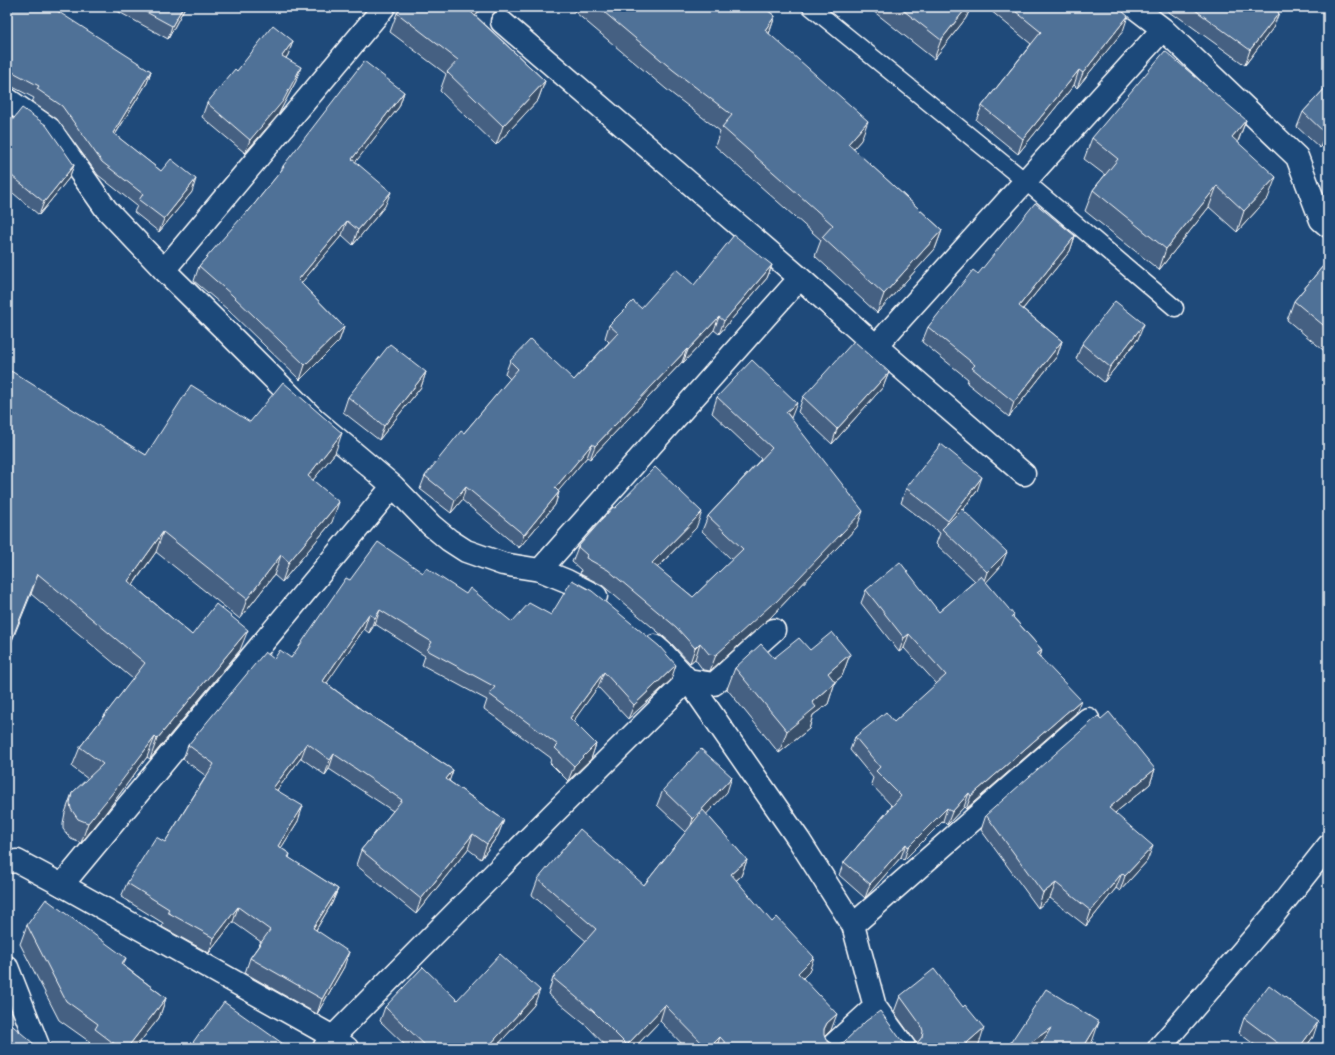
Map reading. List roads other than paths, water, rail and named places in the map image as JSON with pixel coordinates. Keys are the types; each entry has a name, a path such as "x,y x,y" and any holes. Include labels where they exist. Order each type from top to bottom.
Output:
{"street":[{"path":"164,270 384,7"},
{"path":"1134,7 1163,29 1297,157 1321,220 1328,226"},
{"path":"502,22 800,278 1024,474"},
{"path":"876,346 1163,29"},
{"path":"7,99 50,129 106,208 164,270 315,420 393,486 431,525 449,540 466,551 503,564 540,570 567,581 594,595 611,609"},
{"path":"540,570 800,278"},
{"path":"62,885 393,486"},
{"path":"688,680 714,684 774,630"},
{"path":"640,633 662,652 688,680 799,840 853,925 875,1007 904,1048"},
{"path":"7,862 17,861 62,885 335,1044 552,815 688,680"},
{"path":"853,925 1088,719"},
{"path":"1159,1048 1272,917 1328,846"},
{"path":"7,967 39,1048"},
{"path":"830,1048 875,1007"}],"lane":[{"path":"811,7 1025,182 1175,308"}]}
